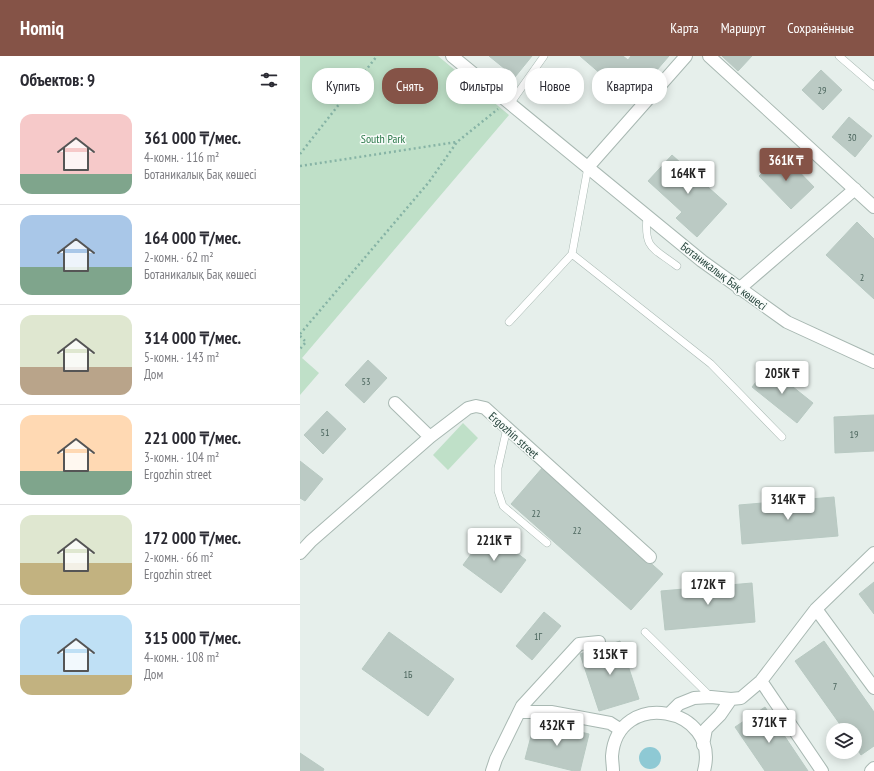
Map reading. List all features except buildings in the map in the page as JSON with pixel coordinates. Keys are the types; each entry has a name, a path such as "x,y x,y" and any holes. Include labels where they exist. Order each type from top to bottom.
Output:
{"street":[{"name":"Ботаникалық Бақ көшесі","path":"452,56 467,68"},
{"path":"588,167 686,56"},
{"path":"709,56 874,207"},
{"name":"Ботаникалық Бақ көшесі","path":"510,104 702,261 739,289 787,322 874,362"},
{"path":"739,289 855,189"},
{"path":"395,403 430,437"},
{"name":"Ergozhin street","path":"300,553 311,541 430,437 468,408 476,406 484,408 650,557"},
{"path":"670,713 678,704 694,698 741,698 761,681 816,609 874,553"},
{"path":"816,609 874,688"},
{"path":"492,771 496,758 522,706 579,644 599,642"},
{"path":"761,681 822,771"},
{"path":"703,745 706,730 731,699"},
{"path":"519,712 552,712 610,723 621,730"},
{"path":"613,771 612,756 615,742 621,730 631,721 643,714 656,712 670,713 681,717 690,724 698,734 703,745 705,755 704,771"},
{"path":"871,771 874,768"}],"lane":[{"path":"517,90 544,56"},
{"path":"839,56 874,86"},
{"path":"509,322 572,254 588,167"},
{"path":"647,216 646,232 650,245 677,266"},
{"path":"572,254 711,364 782,437"},
{"path":"507,428 498,468 498,491 503,506 546,543"},
{"path":"645,632 711,697"}],"path":[{"path":"300,154 377,56"},
{"path":"300,349 306,342 300,335 429,182 457,142 505,104"},
{"path":"300,166 457,142"}],"green space":[{"name":"South Park","path":"300,56 438,56 452,68 446,68 446,104 496,104 509,115 302,358 319,373 300,395"},
{"path":"463,423 478,438 448,470 433,455"}],"water":[{"path":"650,747 654,748 660,754 660,762 654,768 650,769 646,768 640,762 639,758 640,754 646,748"}]}
